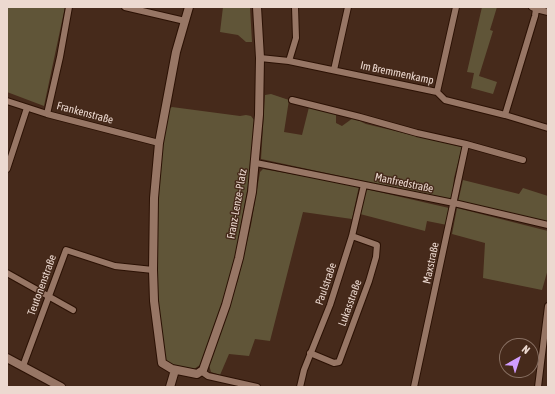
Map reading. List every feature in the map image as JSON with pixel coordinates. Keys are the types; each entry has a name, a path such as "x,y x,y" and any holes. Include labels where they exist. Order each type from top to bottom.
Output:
{"street":[{"path":"47,114 60,57 69,7"},
{"path":"125,7 149,9 185,21"},
{"path":"189,7 176,52 159,143 154,198 154,301 162,363 164,366 175,370 197,374 202,371 208,376 257,387"},
{"name":"Franz-Lenze-Platz","path":"202,371 226,305 239,258 252,192 256,163 259,115 260,58 257,7"},
{"path":"290,61 296,38 295,7"},
{"path":"334,70 348,7"},
{"path":"438,92 456,7"},
{"path":"505,115 512,98 534,8 548,12"},
{"name":"Im Bremmenkamp","path":"260,58 290,61 438,92 445,100 505,115 548,128"},
{"name":"Frankenstraße","path":"7,100 47,114 159,143"},
{"path":"292,100 523,160"},
{"path":"7,169 27,108"},
{"name":"Maxstraße","path":"414,387 466,144"},
{"name":"Manfredstraße","path":"256,163 454,203 548,225"},
{"name":"Paulstraße","path":"300,387 304,370 330,305 352,236 364,185"},
{"name":"Lukasstraße","path":"310,353 334,363 339,362 369,281 376,257 377,245 352,236"},
{"name":"Teutonenstraße","path":"23,366 66,250 115,266 153,270"},
{"path":"7,273 74,310"},
{"path":"538,387 545,350 548,306"},
{"path":"7,358 61,387"},
{"path":"170,387 175,370"}],"shaded area":[{"path":"7,7 65,7 44,106 7,92"},
{"path":"223,7 250,7 252,42 246,42 238,35 220,32"},
{"path":"482,7 497,7 490,30 493,31 479,76 497,82 493,94 471,88 474,73 467,72"},
{"path":"271,94 289,100 284,132 302,135 309,107 336,114 336,123 342,126 353,118 366,124 462,147 454,178 452,200 261,159 265,95"},
{"path":"172,107 240,116 246,115 251,116 254,120 252,164 235,256 222,305 200,365 194,369 170,364 164,357 154,270 159,178 167,110"},
{"path":"263,169 359,186 352,219 303,212 270,341 255,339 249,356 229,354 220,375 211,372 209,365 238,280 251,225 260,172"},
{"path":"463,180 519,194 523,188 548,196 548,222 458,202"},
{"path":"366,189 449,208 447,225 427,221 425,231 360,214"},
{"path":"457,208 548,231 548,269 542,290 483,278 485,243 452,234"}]}
